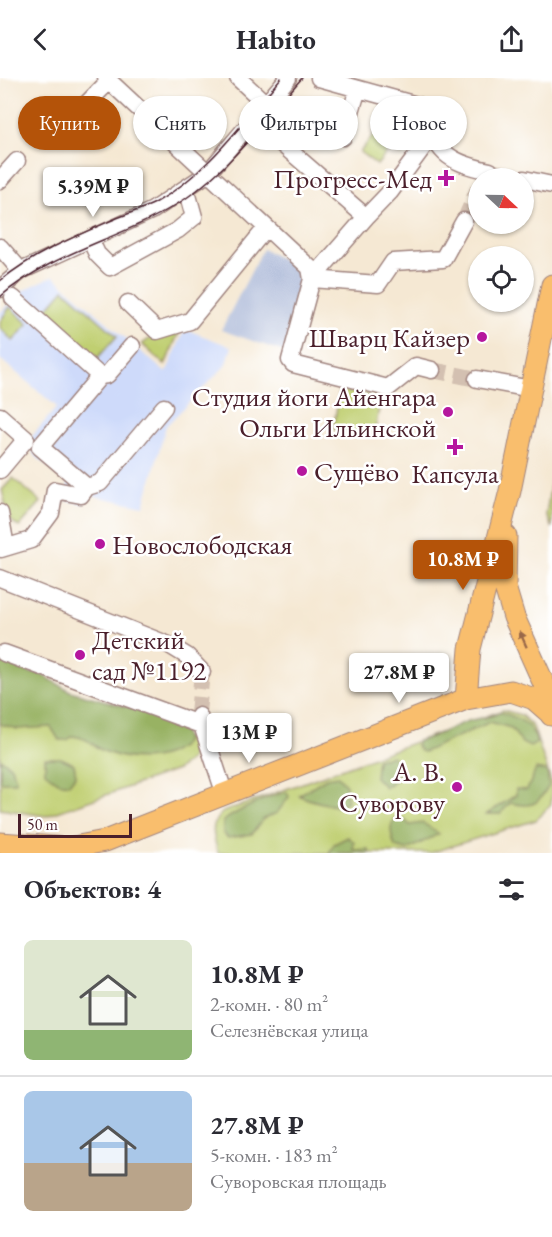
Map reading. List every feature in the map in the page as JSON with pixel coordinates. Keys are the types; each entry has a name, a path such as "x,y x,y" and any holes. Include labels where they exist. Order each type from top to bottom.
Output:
{"main road":[{"path":"466,699 470,649 510,491 552,285"},
{"path":"510,491 505,587 514,617 543,684 551,715"},
{"path":"0,843 57,848 87,845 225,795 466,699 511,691 534,699 551,715"}],"street":[{"path":"238,78 258,96"},
{"path":"273,96 288,78"},
{"path":"319,78 384,96"},
{"path":"93,96 108,79 310,268 312,279 290,360 294,364 388,388 416,366 432,370"},
{"path":"356,96 358,89"},
{"path":"100,376 6,293 21,271 153,210 207,174 239,137"},
{"path":"289,150 366,217"},
{"path":"312,279 390,192 421,150"},
{"path":"441,150 472,168"},
{"path":"0,180 17,161"},
{"path":"534,181 552,185"},
{"path":"90,239 97,254 110,267 178,230 194,217 186,188"},
{"path":"312,279 378,284 393,262 443,259 464,221"},
{"path":"128,303 157,331 190,321 266,228"},
{"path":"0,247 21,271"},
{"path":"87,487 40,447 100,376 107,375 132,346"},
{"path":"477,379 531,389"},
{"path":"0,513 2,548 31,540 51,513 55,490 81,495 87,487 100,483 164,407"},
{"path":"0,416 26,439 0,470"},
{"path":"0,578 169,645 188,656 202,672"},
{"path":"4,653 200,719 225,795"}],"shaded area":[{"path":"263,249 307,272 287,353 221,330"},
{"path":"53,276 166,373 185,329 232,347 225,366 166,426 144,506 93,496 83,504 65,500 68,483 34,455 28,441 57,407 0,359 0,313 18,293"}],"green space":[{"path":"370,139 370,150 389,150 377,165 360,152"},
{"path":"392,150 406,150 401,156"},
{"path":"64,289 117,336 95,361 42,315"},
{"path":"10,307 28,324 13,341 0,328 0,321"},
{"path":"179,332 165,365 142,344 151,338"},
{"path":"340,390 381,397 374,437 333,429"},
{"path":"552,476 552,528 546,515"},
{"path":"13,478 41,502 19,527 9,519 2,490"},
{"path":"0,660 30,673 39,673 70,691 168,718 183,729 186,741 170,753 160,757 127,758 97,748 80,737 73,736 67,740 59,740 51,727 17,729 0,724"},
{"path":"0,669 192,740 191,759 177,770 46,816 0,809"},
{"path":"503,710 521,715 533,727 552,784 551,804 536,820 430,853 218,853 214,826 215,821 223,812"},
{"path":"500,712 524,722 532,731 537,743 530,747 522,743 511,728 490,722 424,752 420,751 416,745 418,741 462,723"},
{"path":"393,756 399,767 399,778 385,787 375,777 377,759"},
{"path":"45,758 61,758 74,764 76,775 69,784 58,782 45,772"},
{"path":"0,759 11,768 16,782 0,782"},
{"path":"536,769 547,771 549,786 534,804 510,803 500,814 487,814 516,795 516,789 527,790"},
{"path":"338,776 346,785 347,801 338,807 299,795 326,778"},
{"path":"287,792 289,797 277,813 263,819 252,834 228,838 223,833 223,821 263,800"},
{"path":"399,815 410,825 423,823 439,834 407,850 395,847 391,826"},
{"path":"348,837 354,842 353,850 369,849 369,853 329,853 334,844"}],"tunnel":[{"path":"464,221 468,212"},
{"path":"432,370 477,379"},
{"path":"198,713 202,672"}],"tram line":[{"path":"0,281 27,262 56,246 155,203 174,191 208,162 281,78"},
{"path":"0,297 44,267 139,224 185,199 232,158 302,78"}],"place":[{"name":"Прогресс-Мед","path":"446,178"},
{"name":"Шварц Кайзер","path":"482,337"},
{"name":"Студия йоги Айенгара Ольги Ильинской","path":"448,412"},
{"name":"Капсула","path":"455,447"},
{"name":"Сущёво","path":"302,471"},
{"name":"Новослободская","path":"100,544"},
{"name":"Детский сад №1192","path":"80,655"},
{"name":"А. В. Суворову","path":"457,787"}]}
